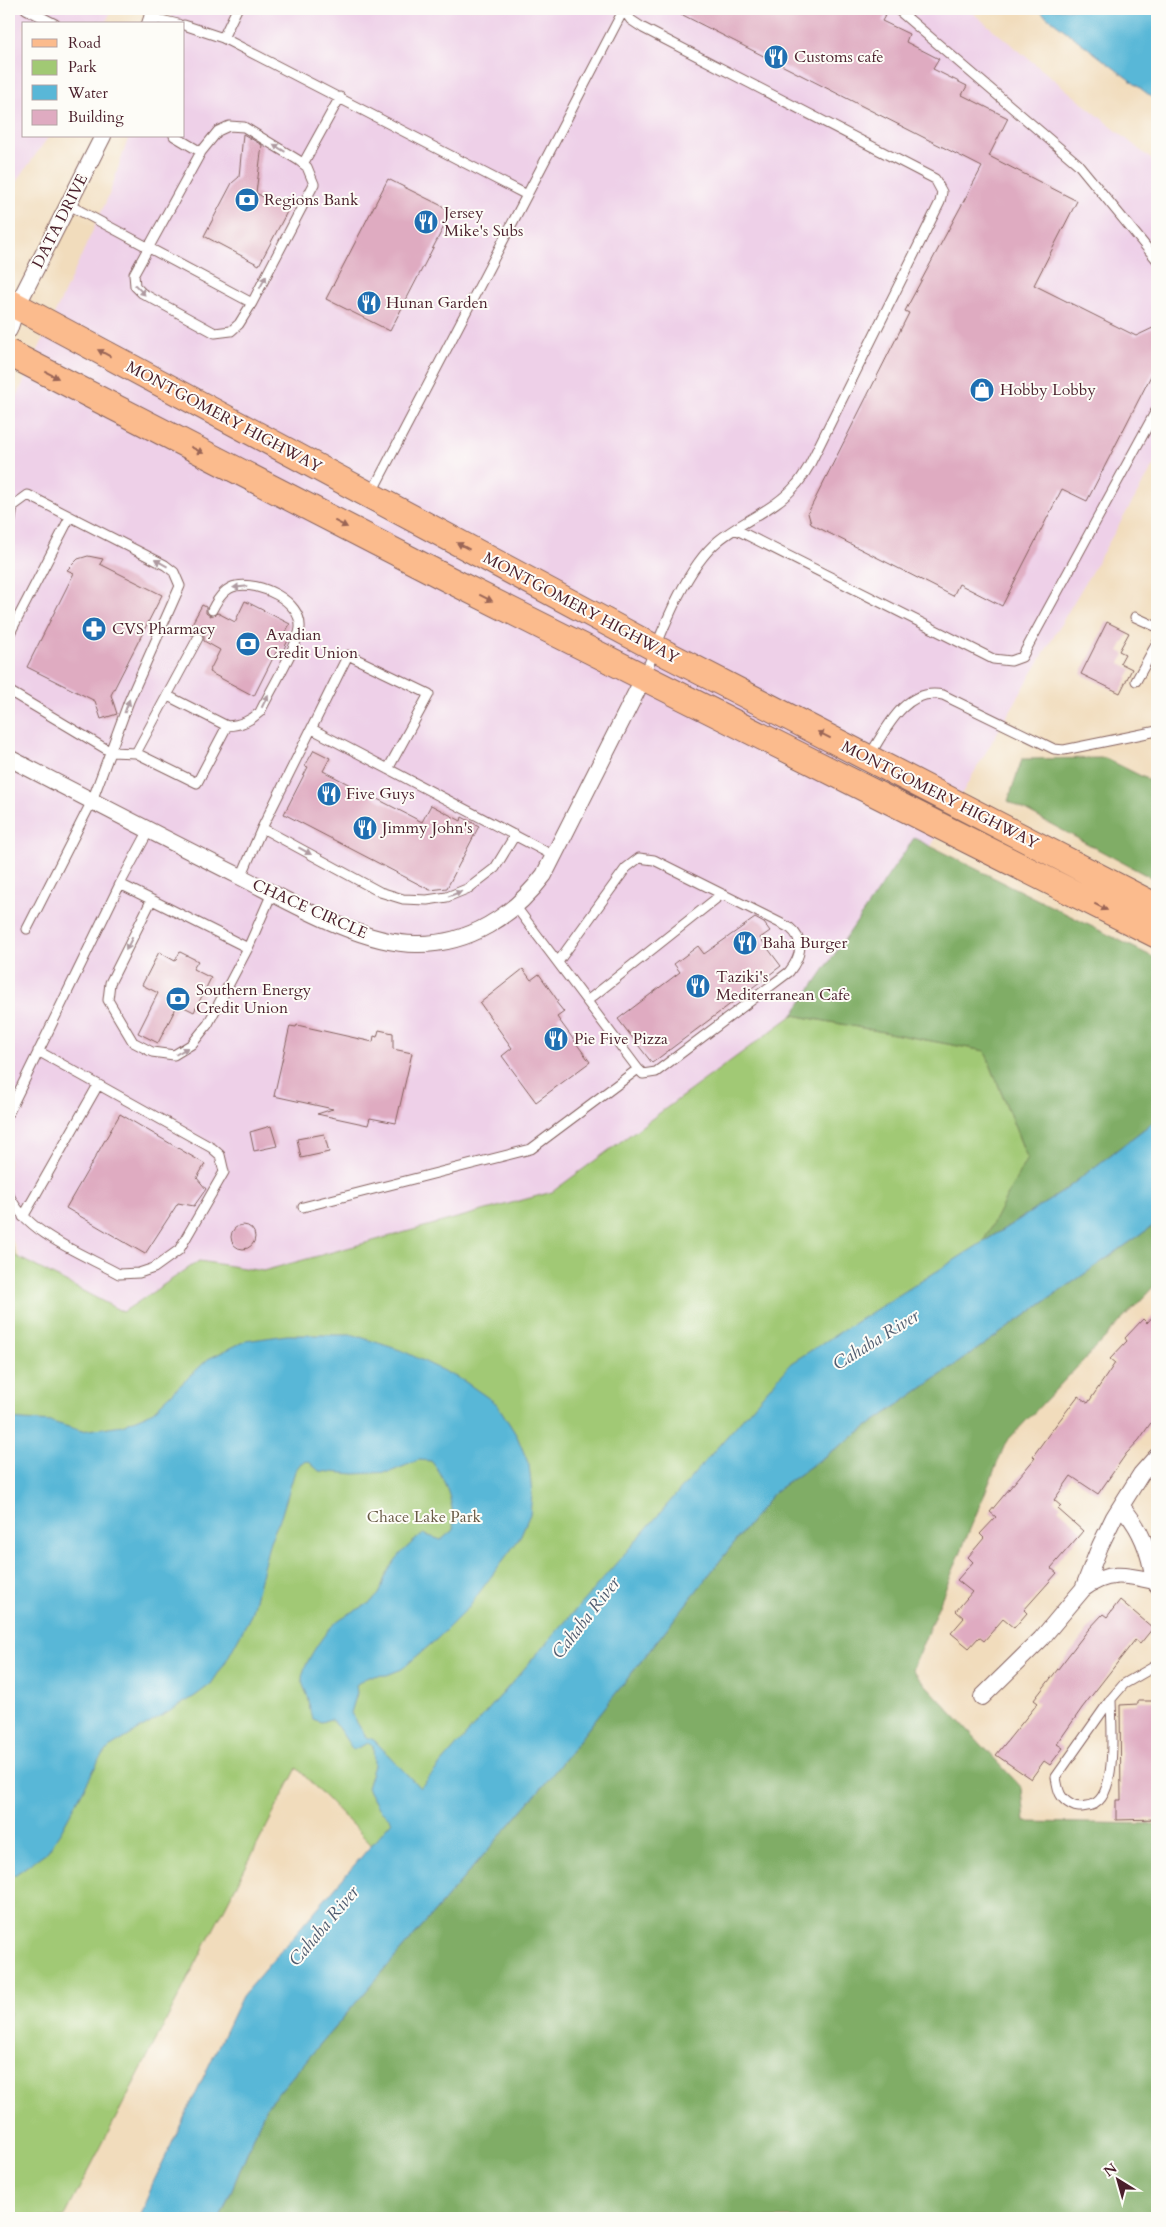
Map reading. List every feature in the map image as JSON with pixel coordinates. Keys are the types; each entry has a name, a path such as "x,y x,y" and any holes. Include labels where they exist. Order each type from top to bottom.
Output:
{"main road":[{"name":"MONTGOMERY HIGHWAY","path":"12,313 370,496 655,648 868,758 1063,873 1157,936"},
{"name":"MONTGOMERY HIGHWAY","path":"9,353 644,677 1063,873 1157,907"}],"street":[{"name":"DATA DRIVE","path":"12,313 102,138"},
{"name":"CHACE CIRCLE","path":"9,758 241,878 366,936 415,944 437,943 480,931 516,907 544,875 644,677"},
{"path":"1083,1589 1102,1540 1141,1474 1157,1456"},
{"path":"982,1697 1041,1639 1083,1589 1100,1578 1117,1575 1156,1583 1147,1544 1121,1506"}],"lane":[{"path":"26,9 51,22"},
{"path":"223,38 237,9"},
{"path":"370,496 623,9 643,28 935,178 942,192 936,209 809,466 796,486 781,499 718,541 696,566 655,648 644,677"},
{"path":"897,9 1078,164 1157,260"},
{"path":"152,17 171,22"},
{"path":"185,25 223,38 527,195"},
{"path":"304,164 340,97"},
{"path":"229,126 244,127 304,164 313,177 314,184 252,303 239,324 231,331 215,333 142,294 135,286 134,274 148,247 202,152 218,131 229,126"},
{"path":"178,138 202,152"},
{"path":"68,205 252,303"},
{"path":"735,529 993,659 1011,661 1022,656 1157,409"},
{"path":"9,533 13,506 28,495 165,565 174,572 179,581 175,599 129,701 92,801 27,929"},
{"path":"9,635 70,517"},
{"path":"168,696 227,726 238,725 251,720 260,712 300,629 296,611 288,603 258,587 236,586 225,592 212,610"},
{"path":"1135,617 1157,627"},
{"path":"136,753 198,638"},
{"path":"1136,682 1157,643"},
{"path":"241,878 262,828 348,655 429,694 388,769"},
{"path":"9,690 111,752 136,753 197,783 227,726"},
{"path":"868,758 893,718 906,704 920,695 930,692 943,695 1054,749 1064,750 1157,731"},
{"path":"312,729 554,856"},
{"path":"262,828 380,892 403,899 427,900 447,897 470,888 495,868 515,835"},
{"path":"9,1112 120,884 149,830"},
{"path":"516,907 643,1074 656,1072 789,972 797,962 800,940 796,933 722,894 654,860 639,858 626,868 558,962"},
{"path":"120,884 248,948"},
{"path":"152,901 107,992 108,1000 133,1042 163,1055 174,1055 192,1044 208,1024 248,948 272,893"},
{"path":"587,1001 722,894"},
{"path":"9,1195 15,1208 33,1227 119,1274 139,1273 154,1268 179,1250 224,1172 220,1155 212,1148 38,1052"},
{"path":"303,1208 531,1149 638,1069"},
{"path":"23,1217 98,1085"},
{"path":"1111,1698 1109,1784 1101,1801 1092,1806 1075,1807 1064,1801 1058,1791 1056,1777 1111,1698 1124,1684 1157,1666"}],"shaded area":[{"path":"9,9 111,9 107,22 22,22 22,138 48,138 9,192"},
{"path":"173,9 968,9 1157,164 1157,460 862,964 552,1192 263,1271 201,1262 123,1312 20,1258 9,1232 9,414 109,195 128,138 185,138 185,22 169,22"}],"green space":[{"path":"1105,758 1157,784 1157,881 1008,801 1022,759"},
{"path":"914,838 1157,959 1157,1119 1061,1193 983,1242 1027,1158 985,1051 793,1015"},
{"name":"Chace Lake Park","path":"793,1015 985,1051 1027,1158 975,1311 456,1932 297,1768 64,2218 9,2218 9,1239 16,1256 123,1312 199,1261 263,1271 552,1192"},
{"path":"1157,1223 1157,1283 1006,1442 912,1670 1022,1788 1025,1822 1157,1824 1157,2218 220,2218 266,2107 543,1786 774,1492"}],"water":[{"path":"1037,9 1157,9 1157,101"},
{"name":"Cahaba River","path":"1157,1119 1157,1223 774,1492 543,1786 266,2107 220,2218 140,2218 152,2185 242,1996 392,1821 377,1806 367,1788 374,1765 373,1746 368,1743 353,1750 335,1723 330,1719 321,1722 313,1719 302,1682 306,1665 320,1641 335,1623 369,1603 379,1594 391,1566 411,1543 423,1534 441,1540 453,1530 453,1512 445,1484 431,1461 419,1460 390,1472 355,1474 319,1471 308,1461 301,1463 295,1471 281,1517 270,1541 251,1615 225,1663 211,1684 195,1696 109,1748 98,1762 48,1851 9,1879 9,1419 52,1422 82,1431 122,1425 152,1412 208,1359 245,1341 287,1335 354,1335 403,1351 464,1381 497,1404 517,1436 529,1465 532,1494 530,1514 519,1539 467,1609 438,1638 402,1669 387,1675 368,1676 356,1685 357,1693 351,1713 366,1737 374,1740 420,1788 791,1363 1061,1193"}],"building":[{"path":"671,9 876,9 886,14 882,21 909,34 906,42 939,59 933,69 967,86 962,95 1008,118 989,156 1077,201 1034,285 1136,336 1157,326 1157,364 1087,501 1062,489 1002,606 959,584 953,596 811,524 808,513 909,313 905,311 982,167"},
{"name":"Regions Bank","path":"243,134 262,145 256,193 288,210 259,265 204,236 232,183 239,177"},
{"path":"388,179 452,211 390,331 326,299"},
{"name":"CVS Pharmacy","path":"88,556 103,559 100,564 162,595 111,695 117,714 101,719 95,701 27,667 74,573 67,570 78,559"},
{"name":"Avadian Credit Union","path":"245,601 290,624 285,633 290,636 281,655 276,652 254,696 209,672 220,650 204,641 204,635 201,632 192,635 187,633 202,605 206,607 206,613 210,616 218,613 235,622"},
{"path":"1107,622 1129,633 1119,651 1125,654 1120,663 1132,669 1120,693 1081,674"},
{"path":"314,750 330,758 323,771 422,822 431,805 461,821 462,817 479,826 447,888 430,890 284,814 308,767 305,766"},
{"path":"755,918 764,923 770,931 760,938 781,966 652,1063 618,1019 680,972 674,964 698,946 704,954"},
{"name":"Southern Energy Credit Union","path":"159,952 175,961 180,952 198,961 193,969 211,978 194,1012 178,1004 158,1043 138,1033 158,993 142,985"},
{"path":"523,969 531,980 539,974 564,1012 557,1017 590,1062 536,1102 502,1056 512,1048 480,1003"},
{"path":"297,1025 373,1042 374,1036 377,1037 379,1030 393,1033 393,1049 412,1053 396,1123 370,1118 368,1125 317,1114 333,1109 274,1096 290,1026 296,1027"},
{"path":"120,1114 205,1164 197,1178 206,1189 194,1206 178,1203 145,1254 66,1208"},
{"path":"271,1126 277,1146 254,1151 250,1132"},
{"path":"324,1134 329,1152 301,1158 297,1139"},
{"path":"243,1225 251,1229 255,1237 251,1245 243,1249 235,1245 231,1237 235,1229"},
{"path":"1157,1312 1157,1414 1098,1494 1071,1476 1054,1500 1061,1506 1058,1509 1083,1531 1051,1568 1057,1573 1024,1610 1027,1613 1014,1628 1003,1619 984,1641 979,1637 969,1648 951,1633 964,1618 956,1611 972,1592 957,1580 973,1562 968,1557 984,1538 980,1534 996,1517 990,1512 1035,1458 1033,1456 1078,1396 1088,1403 1115,1363 1110,1359 1127,1341 1125,1338 1143,1319 1147,1323"},
{"path":"1120,1600 1153,1628 1140,1644 1135,1640 1082,1708 1057,1744 1063,1748 1050,1765 1044,1761 1031,1779 996,1755 1038,1703 1034,1700 1088,1630 1103,1614 1107,1617"},
{"path":"1138,1701 1157,1701 1157,1819 1116,1820 1116,1800 1121,1800 1120,1705 1138,1704"}],"place":[{"name":"Customs cafe","path":"776,57"},
{"name":"Regions Bank","path":"247,200"},
{"name":"Jersey Mike's Subs","path":"426,222"},
{"name":"Hunan Garden","path":"369,303"},
{"name":"Hobby Lobby","path":"982,390"},
{"name":"CVS Pharmacy","path":"94,629"},
{"name":"Avadian Credit Union","path":"248,644"},
{"name":"Five Guys","path":"329,794"},
{"name":"Jimmy John's","path":"365,828"},
{"name":"Baha Burger","path":"745,943"},
{"name":"Taziki's Mediterranean Cafe","path":"698,986"},
{"name":"Southern Energy Credit Union","path":"178,999"},
{"name":"Pie Five Pizza","path":"556,1039"}]}
